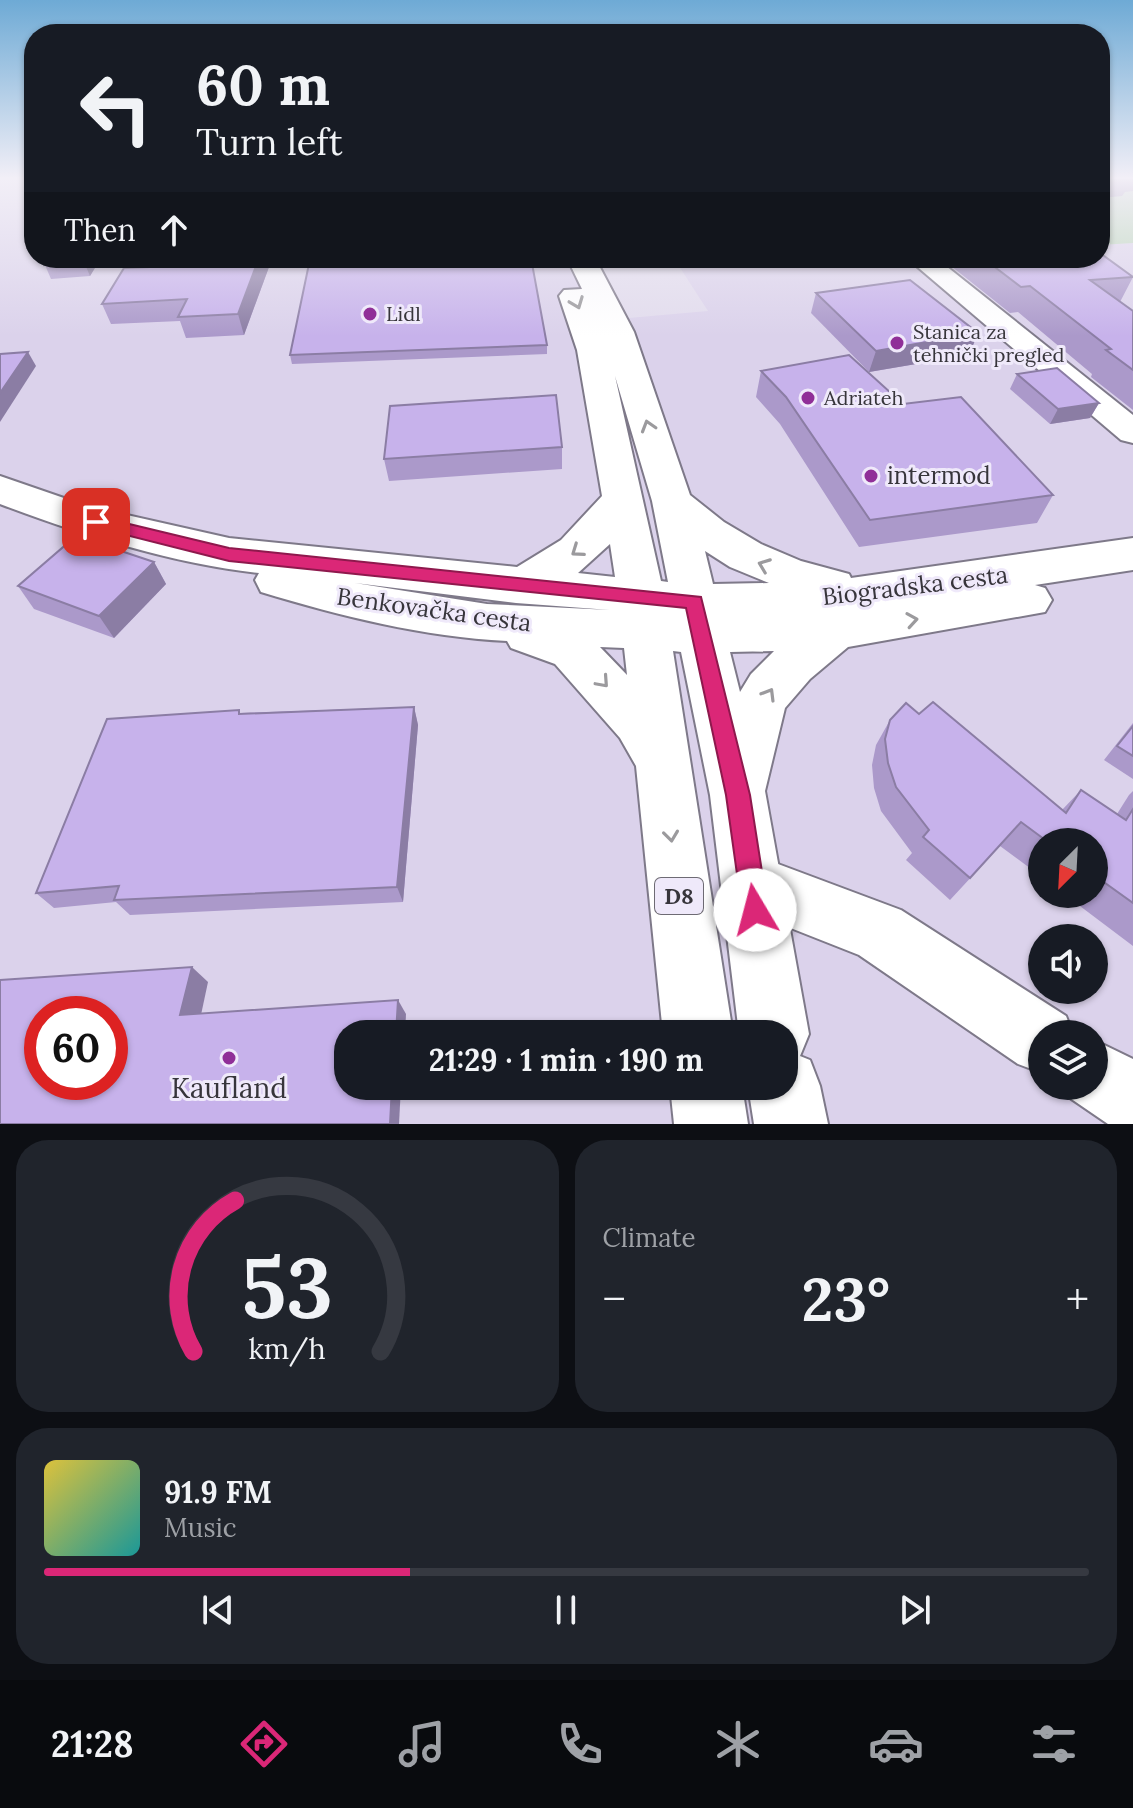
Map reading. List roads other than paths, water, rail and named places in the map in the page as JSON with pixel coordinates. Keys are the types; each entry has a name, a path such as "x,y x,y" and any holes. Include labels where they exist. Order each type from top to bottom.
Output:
{"main road":[{"name":"D8","path":"562,268 593,350 644,614 696,1020"},
{"path":"586,268 618,332 672,501 738,795 772,1020"},
{"name":"Benkovačka cesta","path":"0,489 78,518 229,554 277,580 316,593 698,618"},
{"path":"622,498 584,547 502,604 572,650 639,722 661,759"},
{"path":"672,501 718,542 739,555 784,572 851,612 767,691 750,740 738,795"},
{"name":"Biogradska cesta","path":"851,612 1133,554"},
{"name":"Biogradska cesta","path":"698,618 1014,603 1133,579"},
{"path":"708,1100 711,1124"},
{"path":"787,1100 791,1124"}],"street":[{"path":"932,268 1133,432"},
{"path":"751,883 879,932 1028,1031"},
{"path":"1108,1083 1133,1099"}],"place":[{"name":"Lidl","path":"370,314"},
{"name":"Stanica za tehnički pregled","path":"897,343"},
{"name":"Adriateh","path":"808,398"},
{"name":"intermod","path":"871,476"},
{"name":"Kaufland","path":"229,1058"}]}
